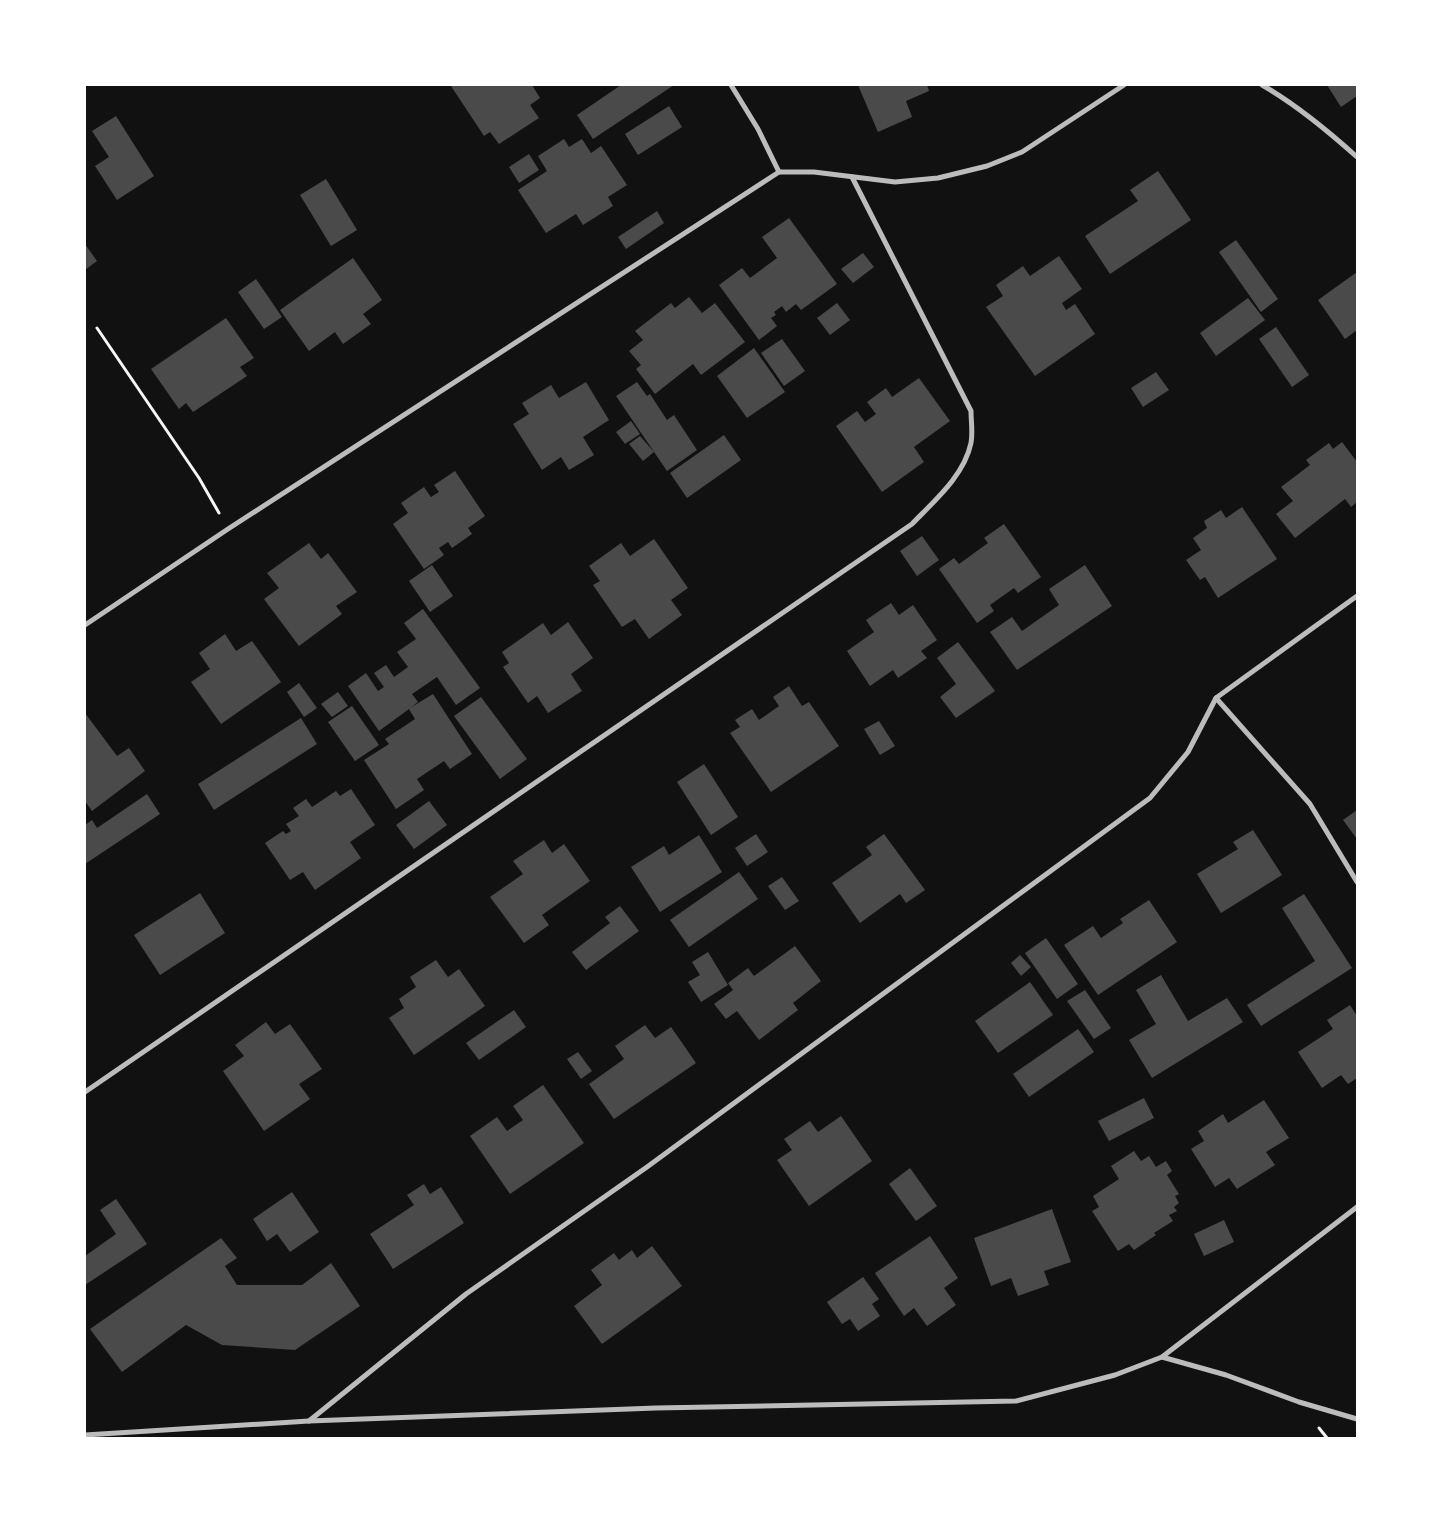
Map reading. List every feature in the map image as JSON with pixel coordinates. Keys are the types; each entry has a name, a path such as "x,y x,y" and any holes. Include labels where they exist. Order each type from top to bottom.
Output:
{"street":[{"path":"731,85 758,129 779,172"},
{"path":"85,625 228,529 779,172 814,172 895,182 938,178 987,166 1022,152 1124,85"},
{"path":"1262,85 1285,98 1319,123 1357,157"},
{"path":"85,1092 912,524 940,496 964,464 971,442 971,411 852,177"},
{"path":"309,1421 466,1294 648,1166 1150,798 1188,752 1216,698 1357,596"},
{"path":"1216,698 1310,804 1357,882"},
{"path":"85,1435 309,1421 656,1408 1016,1401 1114,1375 1162,1357 1357,1207"},
{"path":"1162,1357 1226,1375 1299,1402 1357,1420"}],"path":[{"path":"97,328 199,478 228,529"}],"building":[{"path":"532,85 540,98 530,105 539,118 499,144 490,132 484,136 451,86"},
{"path":"621,85 674,85 593,139 577,115"},
{"path":"858,85 927,85 929,91 906,101 912,117 878,132"},
{"path":"1327,85 1357,85 1357,96 1341,107"},
{"path":"669,106 682,127 638,155 625,134"},
{"path":"116,116 154,176 117,200 95,166 109,157 92,131"},
{"path":"564,139 569,147 582,139 591,153 601,146 627,185 608,197 613,206 583,225 576,214 546,233 518,190 547,171 538,156"},
{"path":"529,154 539,170 519,183 509,167"},
{"path":"1158,171 1191,220 1110,274 1085,236 1138,201 1130,190"},
{"path":"326,179 357,230 331,246 300,195"},
{"path":"657,211 664,223 626,249 618,237"},
{"path":"789,218 837,284 801,310 796,304 786,312 782,306 774,312 776,315 771,318 777,326 759,340 719,285 742,268 750,278 777,258 762,237"},
{"path":"1236,240 1278,299 1261,312 1219,252"},
{"path":"85,244 97,261 85,270"},
{"path":"863,253 874,267 853,283 841,269"},
{"path":"1059,256 1082,289 1062,303 1066,310 1075,304 1095,334 1035,376 986,307 1003,296 996,285 1023,266 1030,276"},
{"path":"353,258 382,300 363,314 371,324 343,344 335,332 309,351 280,310"},
{"path":"1357,272 1357,330 1345,339 1318,300"},
{"path":"256,279 282,317 264,329 238,292"},
{"path":"689,297 702,313 715,303 745,342 701,375 693,364 655,394 636,369 641,365 629,351 643,340 635,331 671,303 675,308"},
{"path":"1248,298 1265,320 1216,356 1200,333"},
{"path":"837,303 850,320 830,335 817,318"},
{"path":"226,318 254,358 240,367 247,376 193,412 186,403 179,409 151,369"},
{"path":"1276,327 1309,375 1292,387 1259,339"},
{"path":"782,339 805,371 784,386 761,353"},
{"path":"754,348 785,392 747,418 717,376"},
{"path":"1156,372 1169,390 1143,407 1131,388"},
{"path":"919,378 950,421 914,447 924,462 882,492 836,426 857,411 865,422 876,414 867,402 886,388 892,397"},
{"path":"586,382 609,420 583,437 594,455 569,470 561,457 542,470 513,424 529,414 522,403 551,385 559,398"},
{"path":"637,382 647,396 650,394 667,420 674,415 697,450 667,471 616,396"},
{"path":"631,421 640,434 625,444 616,432"},
{"path":"724,435 741,460 687,498 670,473"},
{"path":"640,436 654,452 643,461 629,444"},
{"path":"1342,442 1357,462 1357,502 1351,507 1345,499 1295,538 1276,514 1293,501 1281,487 1310,465 1306,460 1329,443 1333,449"},
{"path":"455,471 485,516 468,528 472,534 452,548 448,542 439,548 444,555 424,569 393,524 408,513 401,503 424,487 431,497 439,492 434,485"},
{"path":"1242,507 1277,559 1218,598 1205,577 1200,580 1186,560 1201,550 1193,538 1207,528 1204,521 1221,510 1226,518"},
{"path":"1004,524 1041,577 1018,593 1014,588 990,605 994,611 977,623 939,569 954,558 959,564 988,543 984,538"},
{"path":"922,536 939,560 917,576 900,551"},
{"path":"654,539 688,588 671,600 682,615 649,639 635,619 622,627 593,585 600,581 589,566 621,543 630,556"},
{"path":"309,543 321,559 328,553 357,592 336,606 342,614 299,646 264,599 279,588 267,573"},
{"path":"432,565 453,596 430,612 409,581"},
{"path":"1085,565 1112,606 1017,670 990,632 1012,617 1022,631 1059,605 1049,589"},
{"path":"891,603 899,615 913,605 937,640 921,651 927,658 898,678 893,670 870,686 847,651 874,632 866,620"},
{"path":"423,609 480,688 456,705 437,677 412,694 418,702 410,708 433,694 472,754 450,769 444,761 417,779 424,790 396,809 364,760 389,744 385,739 415,719 409,709 379,731 348,686 366,673 378,691 384,687 374,673 386,665 394,677 408,667 397,652 416,639 404,623"},
{"path":"568,622 593,658 571,674 582,691 548,713 537,696 528,703 503,667 509,663 502,652 543,623 551,635"},
{"path":"225,634 236,651 252,641 281,682 221,724 191,682 210,669 199,653"},
{"path":"958,642 995,691 956,718 940,697 956,684 937,658"},
{"path":"299,683 317,708 304,717 287,692"},
{"path":"789,686 802,706 809,702 839,746 771,792 730,733 740,727 735,720 752,709 759,720 779,706 773,697"},
{"path":"338,692 348,706 332,717 321,704"},
{"path":"481,697 527,759 500,779 454,716"},
{"path":"352,706 379,745 355,761 328,722"},
{"path":"85,713 117,756 129,748 145,771 92,811 85,801"},
{"path":"301,718 317,744 214,810 198,784"},
{"path":"879,721 895,746 880,755 864,729"},
{"path":"704,764 738,817 711,835 677,782"},
{"path":"351,789 375,825 350,842 361,858 315,890 303,872 290,880 265,843 283,831 286,834 291,831 286,824 299,816 293,808 306,799 312,807 336,791 340,796"},
{"path":"147,794 160,814 85,864 85,825 92,820 97,828"},
{"path":"429,801 447,825 414,849 396,825"},
{"path":"1357,810 1357,839 1343,820"},
{"path":"1253,830 1282,875 1221,913 1197,874 1238,849 1233,842"},
{"path":"756,834 768,852 747,866 735,848"},
{"path":"884,834 925,890 906,903 900,894 860,923 832,883 872,855 866,847"},
{"path":"699,835 722,872 660,912 631,867 664,846 669,855"},
{"path":"544,840 552,853 564,844 590,881 542,915 549,925 524,943 490,897 523,874 513,861"},
{"path":"739,872 758,899 689,947 670,920"},
{"path":"782,877 799,901 785,910 768,886"},
{"path":"200,893 225,933 160,975 134,935"},
{"path":"1304,894 1352,968 1261,1026 1247,1005 1315,961 1282,908"},
{"path":"1149,900 1177,942 1098,995 1064,945 1093,926 1101,938 1123,923 1120,919"},
{"path":"620,906 639,931 586,970 572,952 610,923 605,917"},
{"path":"1046,938 1078,984 1057,999 1025,953"},
{"path":"795,946 821,981 793,1003 798,1010 759,1040 737,1011 726,1019 714,1004 733,990 728,983 748,968 754,976"},
{"path":"708,952 728,985 701,1002 688,982 700,975 692,962"},
{"path":"1020,955 1031,967 1021,976 1011,963"},
{"path":"436,960 448,977 459,969 485,1006 414,1055 389,1018 404,1008 399,999 416,987 410,977"},
{"path":"1161,975 1188,1021 1227,998 1243,1022 1152,1078 1129,1040 1156,1024 1136,990"},
{"path":"1030,982 1053,1015 998,1053 975,1021"},
{"path":"1085,990 1111,1028 1094,1039 1067,1001"},
{"path":"1350,1005 1357,1016 1357,1078 1348,1084 1341,1075 1322,1088 1298,1052 1333,1029 1327,1020"},
{"path":"514,1010 526,1027 479,1060 466,1043"},
{"path":"266,1022 275,1034 290,1024 322,1069 299,1084 310,1099 264,1131 223,1071 244,1056 235,1045"},
{"path":"645,1025 655,1038 671,1027 696,1063 614,1119 589,1084 624,1059 615,1046"},
{"path":"1078,1029 1094,1052 1029,1097 1013,1074"},
{"path":"578,1052 592,1071 581,1079 567,1059"},
{"path":"543,1085 584,1143 510,1194 470,1136 497,1117 507,1131 523,1120 513,1106"},
{"path":"1144,1098 1154,1118 1109,1141 1098,1121"},
{"path":"1264,1100 1289,1138 1266,1152 1275,1165 1237,1189 1229,1178 1215,1187 1191,1149 1204,1141 1198,1131 1223,1114 1228,1123"},
{"path":"841,1116 872,1161 809,1206 777,1160 792,1150 784,1139 810,1121 818,1132"},
{"path":"1134,1151 1141,1161 1149,1156 1156,1167 1166,1161 1172,1171 1167,1175 1179,1194 1175,1196 1179,1203 1174,1207 1177,1211 1169,1215 1173,1221 1154,1233 1156,1235 1134,1250 1129,1244 1118,1251 1092,1211 1099,1207 1093,1196 1119,1179 1111,1166"},
{"path":"910,1168 937,1206 916,1221 889,1184"},
{"path":"424,1184 430,1194 441,1187 464,1223 393,1269 370,1234 414,1205 407,1195"},
{"path":"292,1192 319,1232 290,1252 277,1234 267,1241 253,1219"},
{"path":"116,1199 147,1244 85,1285 85,1256 116,1234 100,1210"},
{"path":"1052,1209 1071,1262 1044,1271 1049,1285 1018,1296 1011,1278 991,1286 974,1238"},
{"path":"1224,1220 1234,1242 1204,1256 1194,1234"},
{"path":"930,1236 958,1278 944,1288 956,1305 927,1326 914,1308 904,1316 875,1273"},
{"path":"221,1238 237,1258 225,1266 237,1285 302,1285 331,1263 360,1306 295,1350 222,1345 186,1325 122,1372 90,1329"},
{"path":"652,1246 682,1286 602,1344 574,1306 602,1285 591,1270 614,1253 619,1260 632,1250 637,1258"},
{"path":"863,1277 879,1299 872,1304 880,1316 858,1331 850,1319 842,1324 827,1302"}]}
